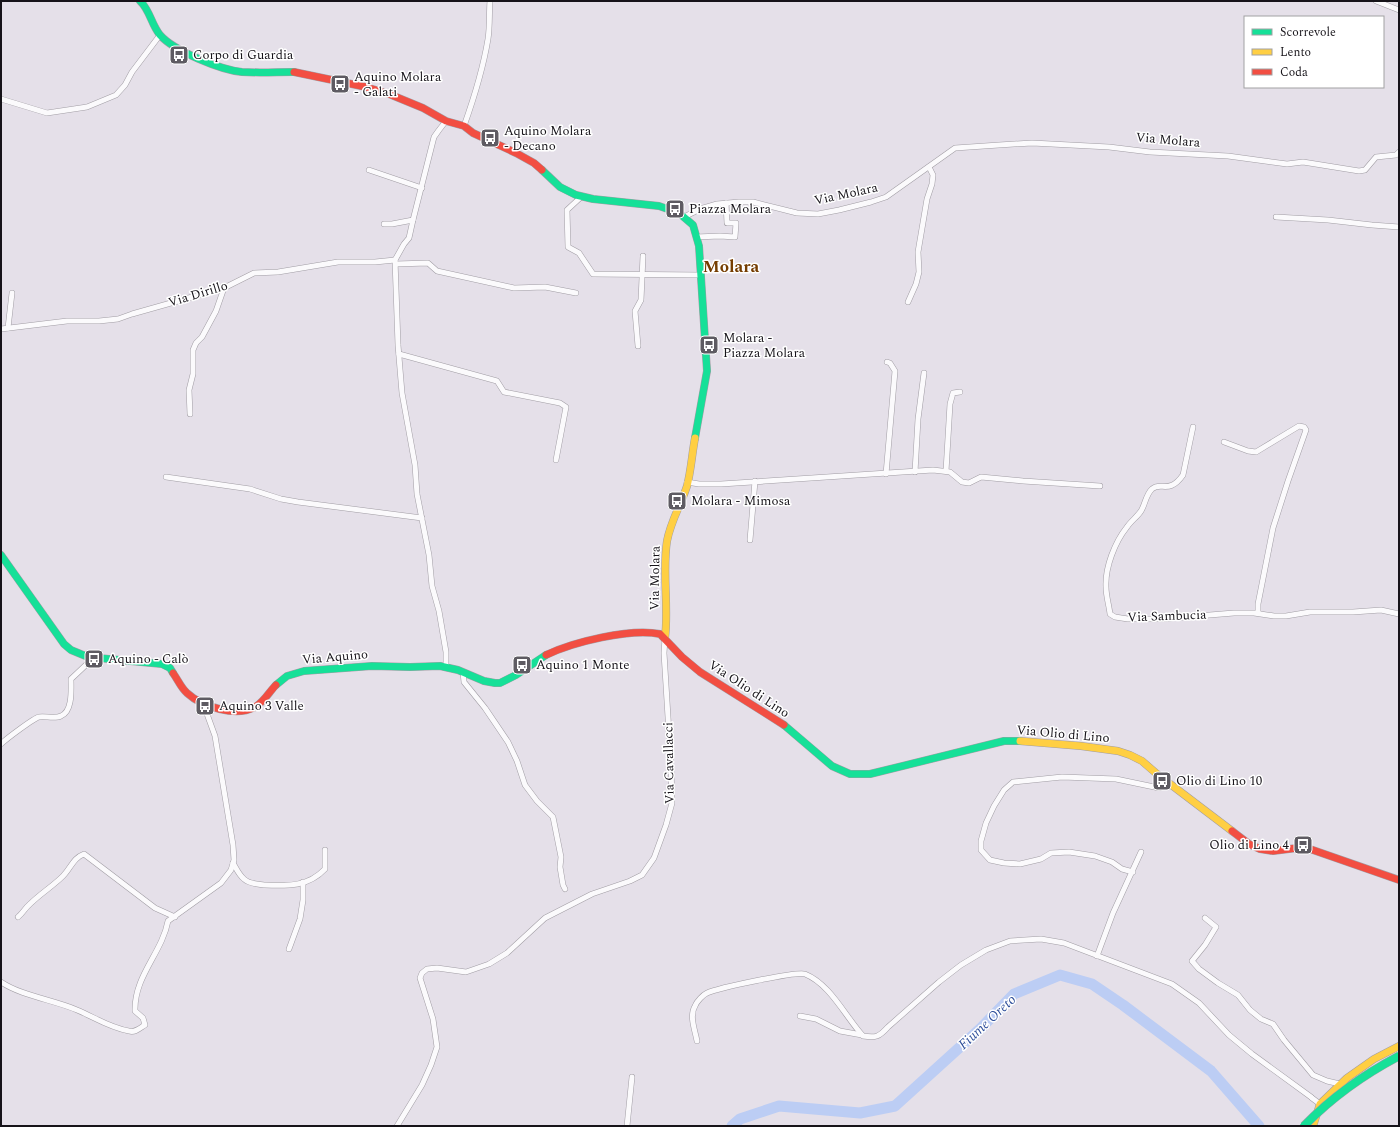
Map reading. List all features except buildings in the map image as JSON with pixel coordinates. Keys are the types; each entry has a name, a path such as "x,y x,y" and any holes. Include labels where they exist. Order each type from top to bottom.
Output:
{"street":[{"path":"140,1 146,6 152,22 160,35 181,51 224,68 241,72 294,72 366,87 388,94 423,108 446,121 464,126 473,133 522,156 534,163 560,188 581,197 660,206 679,213 684,217"},
{"path":"464,126 472,105 488,37 490,1"},
{"path":"1376,1 1399,10"},
{"path":"1,99 47,112 87,107 116,95 125,85 132,72 160,35"},
{"path":"446,121 434,137 409,238 404,244 396,262 399,354 402,393 406,409 407,427 412,445 417,494 429,555 431,578 446,652 446,667"},
{"name":"Via Molara","path":"665,638 665,568 668,538 675,514 683,499 688,482 707,371 699,246 693,225 684,217 700,209 726,203 753,202 792,212 818,214 871,202 886,197 955,148 1032,143 1109,146 1150,152 1228,156 1287,164 1303,162 1359,171 1365,170 1376,158 1396,155 1399,152"},
{"path":"908,302 916,284 919,272 918,252 927,199 932,184 933,175 929,167"},
{"path":"370,170 422,188"},
{"path":"581,197 567,210 568,247 579,253 592,274 700,275"},
{"path":"696,237 734,237 736,223 727,223 726,203"},
{"path":"1276,217 1328,220 1399,227"},
{"path":"384,224 413,220"},
{"path":"638,346 635,312 640,300 643,256"},
{"name":"Via Dirillo","path":"1,329 67,321 99,321 118,319 224,288 254,273 278,272 338,262 428,263 437,270 514,288 545,287 576,293"},
{"path":"190,414 189,390 193,374 193,350 216,312 224,288"},
{"path":"8,328 12,293"},
{"path":"399,354 497,381 504,392 560,403 566,407 556,460"},
{"path":"886,474 894,371 890,363 887,362"},
{"path":"915,472 918,419 924,373"},
{"path":"946,471 950,404 953,393 960,392"},
{"path":"1224,442 1248,451 1256,452 1299,426 1304,427 1306,430 1273,528 1258,604 1258,613"},
{"name":"Via Sambucia","path":"1193,427 1183,475 1171,487 1154,487 1150,490 1143,508 1126,528 1118,542 1111,558 1106,581 1110,614 1115,617 1128,619 1161,619 1234,613 1258,613 1286,616 1310,612 1353,612 1381,610 1399,614"},
{"path":"688,482 699,484 933,470 950,472 962,482 969,484 981,477 1100,486"},
{"path":"166,477 250,489 281,499 298,502 422,518"},
{"path":"750,540 755,481"},
{"name":"Via Aquino","path":"1,555 64,644 79,654 92,657 151,662 166,665 173,672 187,692 201,702 208,706 236,711 258,706 267,698 279,681 294,673 360,666 440,666 463,672 488,682 500,683 509,680 544,656 578,644 608,636 623,634 655,633 660,634 665,638"},
{"name":"Via Olio di Lino","path":"665,638 700,672 779,721 841,772 859,775 870,774 1004,741 1023,740 1118,751 1142,761 1249,844 1260,849 1273,851 1297,848 1310,849 1399,880"},
{"name":"Via Cavallacci","path":"397,1126 422,1085 437,1047 433,1019 420,978 422,973 427,969 466,972 489,964 507,953 545,918 592,894 630,881 642,875 654,858 672,803 664,653 665,638"},
{"path":"1,744 38,717 61,716 66,713 71,699 71,679 88,663 92,657"},
{"path":"463,672 464,682 485,708 508,742 517,761 525,785 537,801 553,818 561,857 560,867 564,889"},
{"path":"1,982 130,1032 136,1031 145,1025 143,1018 136,1010 135,1000 147,966 166,931 168,921 220,883 231,870 234,860 233,845 215,736 207,714 208,706"},
{"path":"1133,872 1122,869 1112,862 1095,856 1069,852 1051,853 1041,859 1020,864 1004,863 990,860 981,850 981,841 986,823 994,806 1004,790 1014,782 1062,777 1116,779 1159,788 1170,784"},
{"path":"233,863 244,880 252,884 287,886 318,877 325,869 324,850"},
{"path":"1097,956 1113,913 1141,852"},
{"path":"18,917 23,914 29,904 53,886 65,874 77,857 84,854 155,908 175,917"},
{"path":"289,949 300,919 303,900 303,882"},
{"path":"1204,918 1216,927 1205,945 1192,961 1199,969 1218,984 1238,995 1250,1010 1261,1019 1273,1024 1284,1040 1313,1075 1327,1081 1340,1084"},
{"path":"800,1016 816,1019 840,1030 862,1036 873,1037 882,1034 938,982 961,965 986,950 1010,941 1041,939 1064,943 1172,984 1199,1003 1229,1035 1252,1054 1320,1104"},
{"path":"697,1041 692,1013 695,1005 705,994 717,989 766,978 804,973 822,985 862,1036"},
{"path":"1313,1126 1320,1104 1340,1084 1374,1059 1399,1046"},
{"path":"1304,1126 1337,1094 1359,1078 1399,1056"},
{"path":"627,1126 632,1077"}],"waterway":[{"name":"Fiume Oreto","path":"732,1126 740,1119 779,1106 860,1113 895,1106 981,1028 1014,994 1060,975 1092,984 1123,1005 1211,1071 1259,1126"}],"traffic: fast":[{"path":"140,1 160,35 176,47 198,59 222,68 242,72 294,72"},
{"path":"542,170 560,187 576,195 593,199 659,206 679,213 693,225 699,246 707,371 695,438"},
{"path":"1,555 64,644 71,650 88,657 162,664 170,668 173,673"},
{"path":"276,685 287,676 304,671 372,666 440,666 458,670 484,681 500,683 516,675 546,655"},
{"path":"784,725 832,766 850,774 870,774 1004,741 1020,741"},
{"path":"1304,1126 1348,1087 1399,1056"}],"traffic: slow":[{"path":"665,638 665,565 667,541 671,526 687,486 695,438"},
{"path":"1020,741 1081,746 1118,751 1130,755 1142,761 1232,831"},
{"path":"1313,1126 1320,1104 1347,1078 1374,1059 1399,1046"}],"traffic: jam":[{"path":"294,72 366,87 389,94 423,108 446,121 464,126 473,133 534,163 542,170"},
{"path":"546,655 571,645 602,637 633,633 660,634 682,657 700,672 784,725"},
{"path":"173,673 183,689 193,698 210,706 229,711 247,710 255,707 264,700 276,685"},
{"path":"1232,831 1249,844 1260,849 1273,851 1297,848 1310,849 1399,880"}],"place":[{"name":"Corpo di Guardia","path":"179,55"},
{"name":"Aquino Molara - Galati","path":"340,84"},
{"name":"Aquino Molara - Decano","path":"490,138"},
{"name":"Piazza Molara","path":"675,209"},
{"name":"Molara - Piazza Molara","path":"709,345"},
{"name":"Molara - Mimosa","path":"677,501"},
{"name":"Aquino - Calò","path":"94,659"},
{"name":"Aquino 1 Monte","path":"522,665"},
{"name":"Aquino 3 Valle","path":"205,706"},
{"name":"Olio di Lino 10","path":"1162,781"},
{"name":"Olio di Lino 4","path":"1303,845"}],"district":[{"name":"Molara","path":"731,267"}]}
